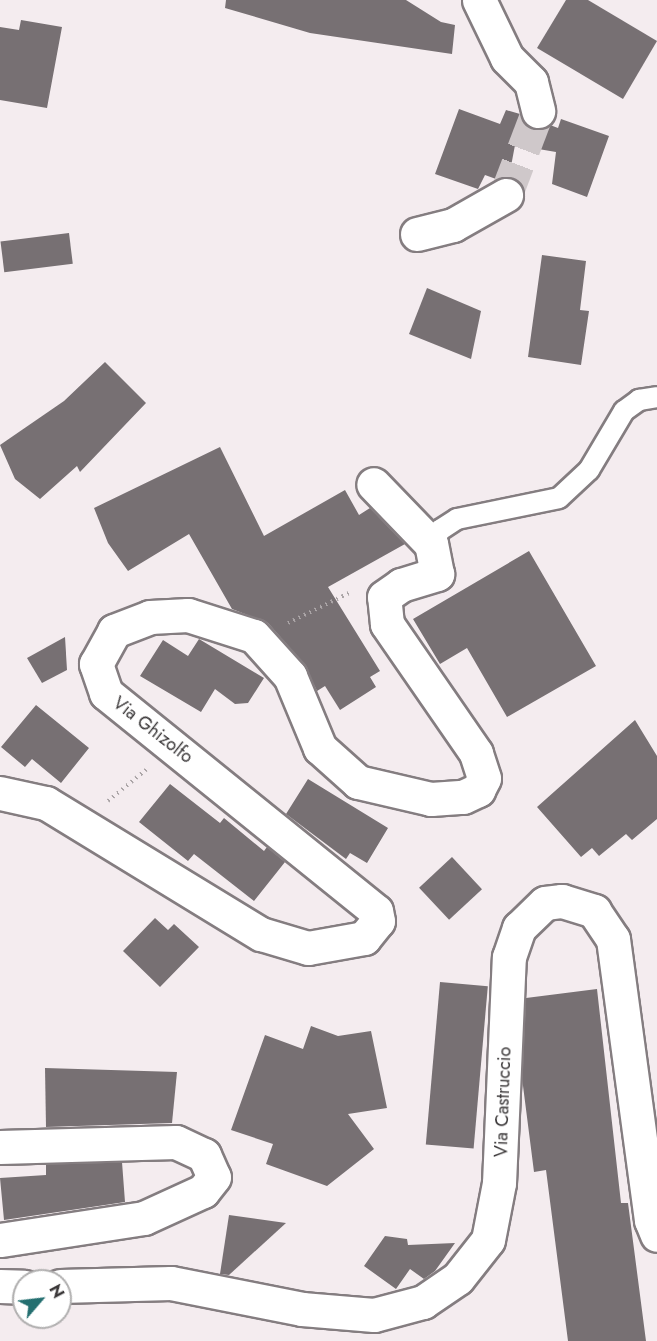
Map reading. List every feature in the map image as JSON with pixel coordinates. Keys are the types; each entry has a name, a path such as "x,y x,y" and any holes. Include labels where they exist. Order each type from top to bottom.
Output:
{"street":[{"path":"479,0 507,58 531,82 538,111"},
{"path":"417,234 453,225 507,195"},
{"path":"373,484 431,544"},
{"name":"Via Ghizolfo","path":"0,793 46,803 261,934 308,948 364,938 378,921 376,911 175,746 106,693 96,664 114,631 150,617 188,615 258,640 290,676 320,748 358,782 431,799 463,797 478,790 484,778 476,753 387,624 384,597 401,585 437,574 431,544"},
{"name":"Via Castruccio","path":"72,1286 171,1283 302,1309 374,1315 423,1302 458,1278 488,1240 499,1184 509,957 519,928 545,903 562,901 594,911 613,939 651,1220 657,1235"},
{"path":"0,1147 176,1142 204,1155 214,1177 203,1191 144,1218 0,1240"}],"lane":[{"path":"431,544 440,530 457,519 559,498 589,470 624,411 639,400 657,397"}],"path":[{"path":"258,640 346,591"},
{"path":"80,823 175,746"}],"building":[{"path":"226,0 406,0 441,22 455,25 452,54 310,33 225,8"},
{"path":"566,0 588,0 657,41 623,99 537,48"},
{"path":"21,20 62,27 47,108 0,100 0,27 19,30"},
{"path":"459,109 500,124 506,110 520,114 533,129 550,125 558,128 561,119 609,136 587,197 552,184 556,152 515,145 509,177 496,179 485,175 478,189 435,174"},
{"path":"69,233 73,264 4,272 1,241"},
{"path":"542,255 586,261 580,310 589,311 581,365 528,357"},
{"path":"427,288 481,311 471,359 409,334"},
{"path":"105,362 146,403 80,472 77,466 40,499 15,479 0,445 64,401"},
{"path":"220,447 264,536 345,490 359,515 370,508 405,544 328,587 380,671 370,677 376,687 340,710 325,686 317,691 304,664 268,623 232,609 189,534 128,571 108,543 94,508"},
{"path":"529,551 596,666 507,717 467,648 440,664 413,619"},
{"path":"65,637 67,670 42,683 27,658"},
{"path":"199,639 264,678 248,703 235,704 215,689 201,712 140,676 163,640 188,656"},
{"path":"36,705 89,748 61,783 32,759 25,767 1,747"},
{"path":"635,720 657,756 657,819 632,840 626,834 599,856 592,848 581,857 537,807"},
{"path":"308,779 388,828 367,863 350,853 346,859 286,814"},
{"path":"170,784 220,823 224,818 264,851 267,847 285,862 254,901 194,854 188,861 139,822"},
{"path":"452,857 482,889 449,920 419,888"},
{"path":"155,918 168,930 174,924 199,947 160,987 123,951"},
{"path":"440,982 488,986 474,1149 426,1144"},
{"path":"597,989 621,1203 628,1203 646,1341 568,1341 546,1170 534,1172 522,1078 526,998"},
{"path":"311,1026 338,1036 371,1031 387,1108 348,1114 374,1149 327,1186 266,1164 273,1144 231,1130 265,1035 303,1049"},
{"path":"45,1068 177,1072 172,1123 46,1127"},
{"path":"122,1162 125,1202 4,1220 0,1178 46,1175 46,1164"},
{"path":"229,1215 286,1223 229,1275 220,1274"},
{"path":"385,1236 407,1239 408,1245 455,1243 435,1271 424,1279 410,1269 396,1289 364,1266"}],"tunnel":[{"path":"506,195 538,111"}]}
